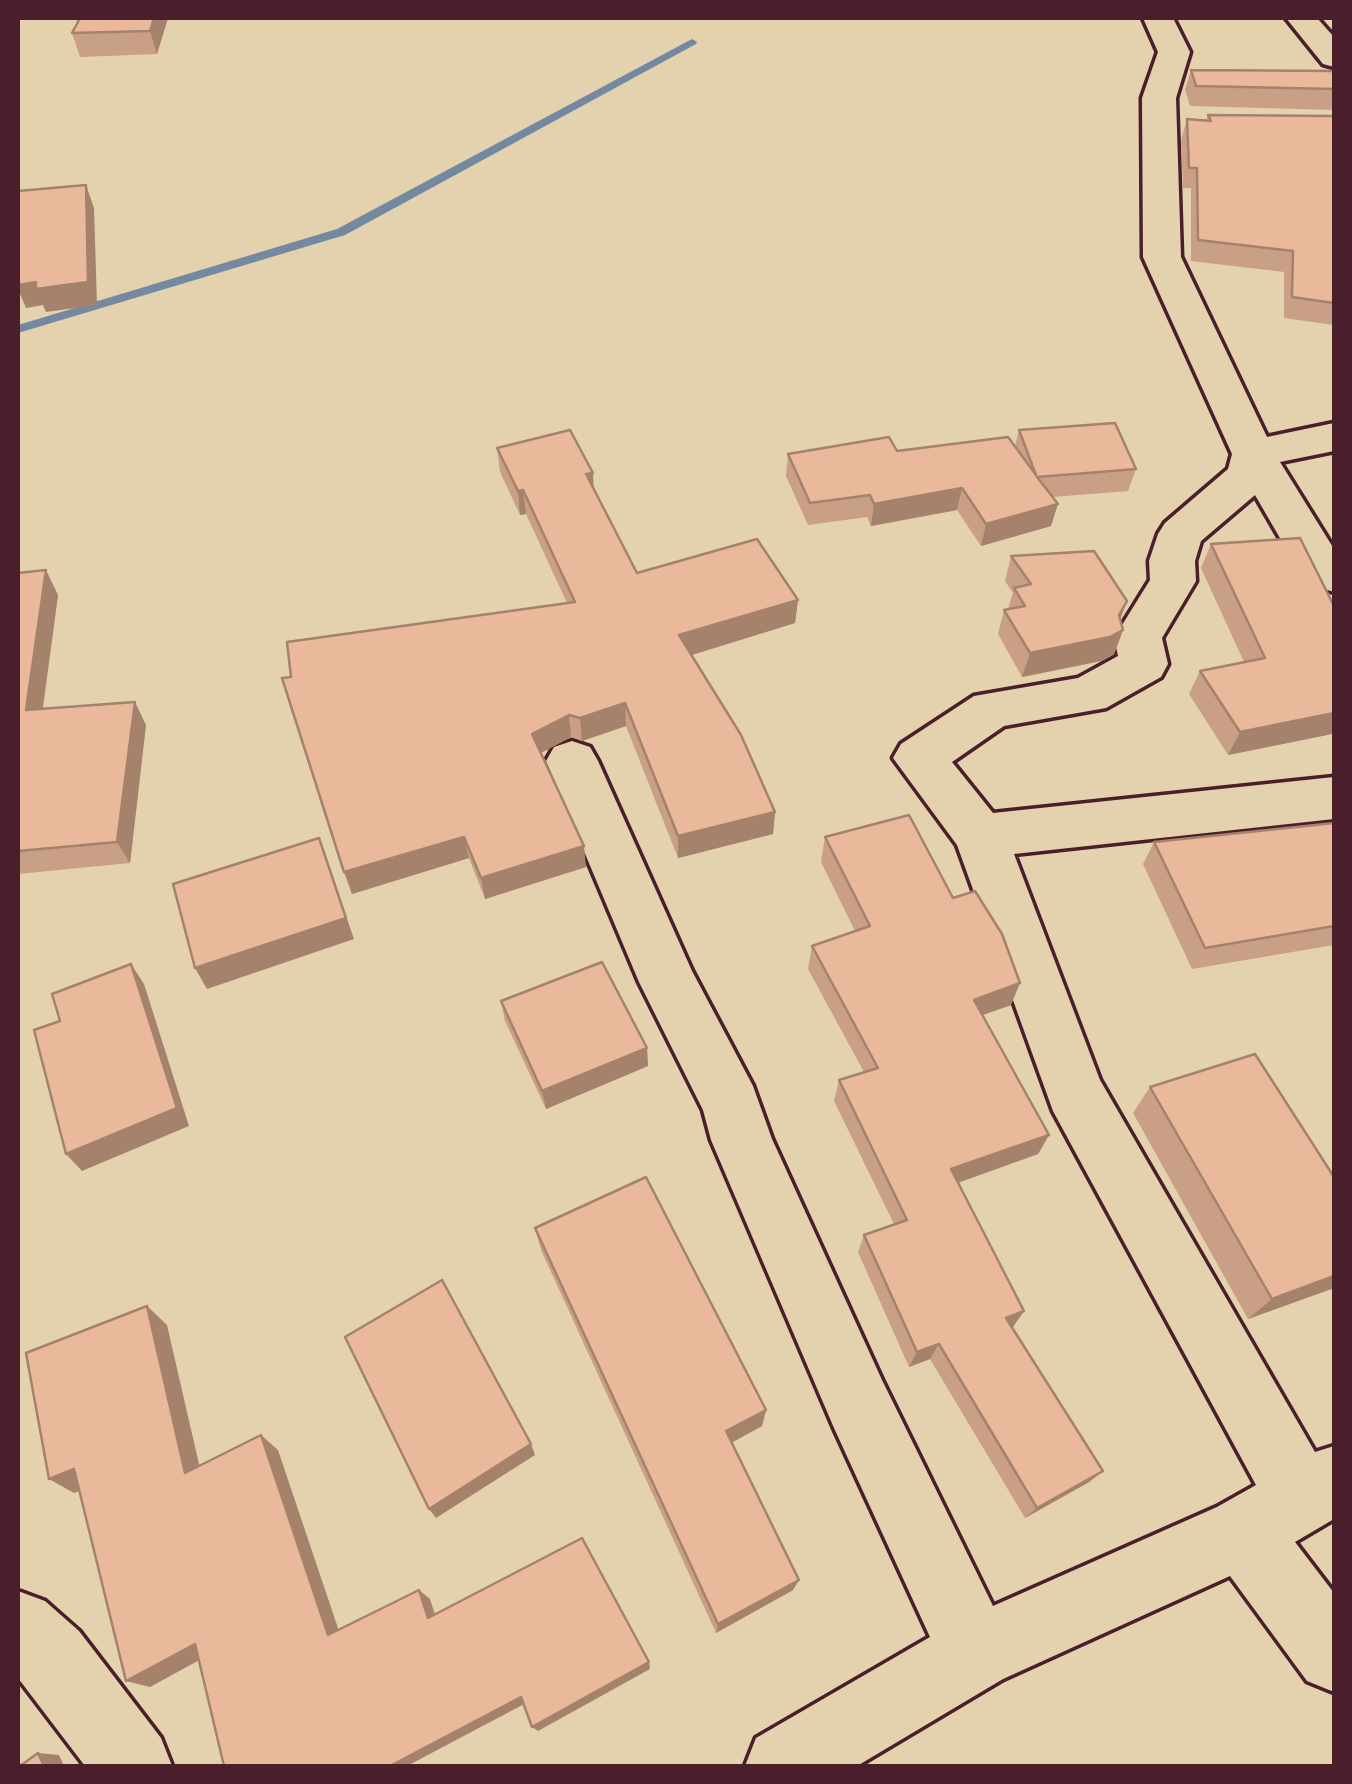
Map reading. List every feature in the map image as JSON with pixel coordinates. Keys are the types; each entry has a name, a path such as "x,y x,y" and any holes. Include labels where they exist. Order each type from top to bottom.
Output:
{"street":[{"path":"1158,18 1174,52 1159,98 1162,258 1254,454 1311,554 1334,576"},
{"path":"1301,18 1334,57"},
{"path":"1158,120 1198,121"},
{"path":"1254,454 1334,437"},
{"path":"1254,454 1249,473 1236,490 1181,534 1172,561 1173,581 1138,638 1144,664 1088,694 992,709 919,758 980,836 1074,1092 1293,1503 1334,1654"},
{"path":"572,761 668,982 732,1106 742,1140 858,1404 976,1652"},
{"path":"980,836 1334,798"},
{"path":"784,1766 976,1652 1293,1503"},
{"path":"18,1628 52,1658 133,1766"}],"building":[{"path":"80,18 154,18 150,31 72,33"},
{"path":"1191,70 1334,71 1334,89 1196,86"},
{"path":"1208,115 1334,116 1334,303 1292,297 1293,251 1198,240 1197,168 1189,168 1187,119 1211,121"},
{"path":"86,185 88,282 36,289 36,282 18,285 18,191"},
{"path":"1115,423 1136,469 1037,477 1058,504 986,524 962,488 874,504 870,495 810,503 788,454 889,437 897,451 1008,437 1036,475 1019,430"},
{"path":"570,430 593,473 586,474 637,573 757,539 798,600 679,635 741,735 775,812 678,836 625,703 580,718 569,715 532,734 584,846 481,878 464,837 344,872 282,678 291,677 287,642 575,602 523,490 518,491 497,448"},
{"path":"1300,538 1334,606 1334,713 1240,732 1200,671 1265,658 1211,544"},
{"path":"1094,551 1127,601 1119,615 1123,630 1110,637 1030,653 1004,610 1025,606 1014,588 1031,584 1011,556"},
{"path":"46,570 26,710 135,702 117,842 18,851 18,573"},
{"path":"909,815 953,898 975,891 1002,934 1020,983 974,1000 1049,1135 951,1169 1024,1311 1006,1318 1103,1471 1037,1508 939,1344 917,1352 864,1235 907,1220 839,1080 878,1068 812,946 870,926 825,837"},
{"path":"1334,823 1334,926 1205,948 1154,842"},
{"path":"319,838 346,918 195,968 173,884"},
{"path":"602,962 647,1048 542,1091 501,1001"},
{"path":"131,964 177,1108 66,1154 34,1030 60,1021 52,994"},
{"path":"1255,1054 1334,1177 1334,1276 1272,1299 1150,1087"},
{"path":"646,1177 766,1410 726,1431 799,1580 718,1624 535,1228"},
{"path":"442,1280 531,1444 429,1509 345,1337"},
{"path":"147,1306 185,1473 261,1435 328,1635 419,1590 428,1618 582,1538 649,1662 532,1727 521,1697 390,1766 224,1766 195,1644 126,1681 74,1469 49,1479 26,1353"},
{"path":"38,1753 44,1766 20,1766"}],"waterway":[{"path":"18,329 341,232 692,42"}]}
